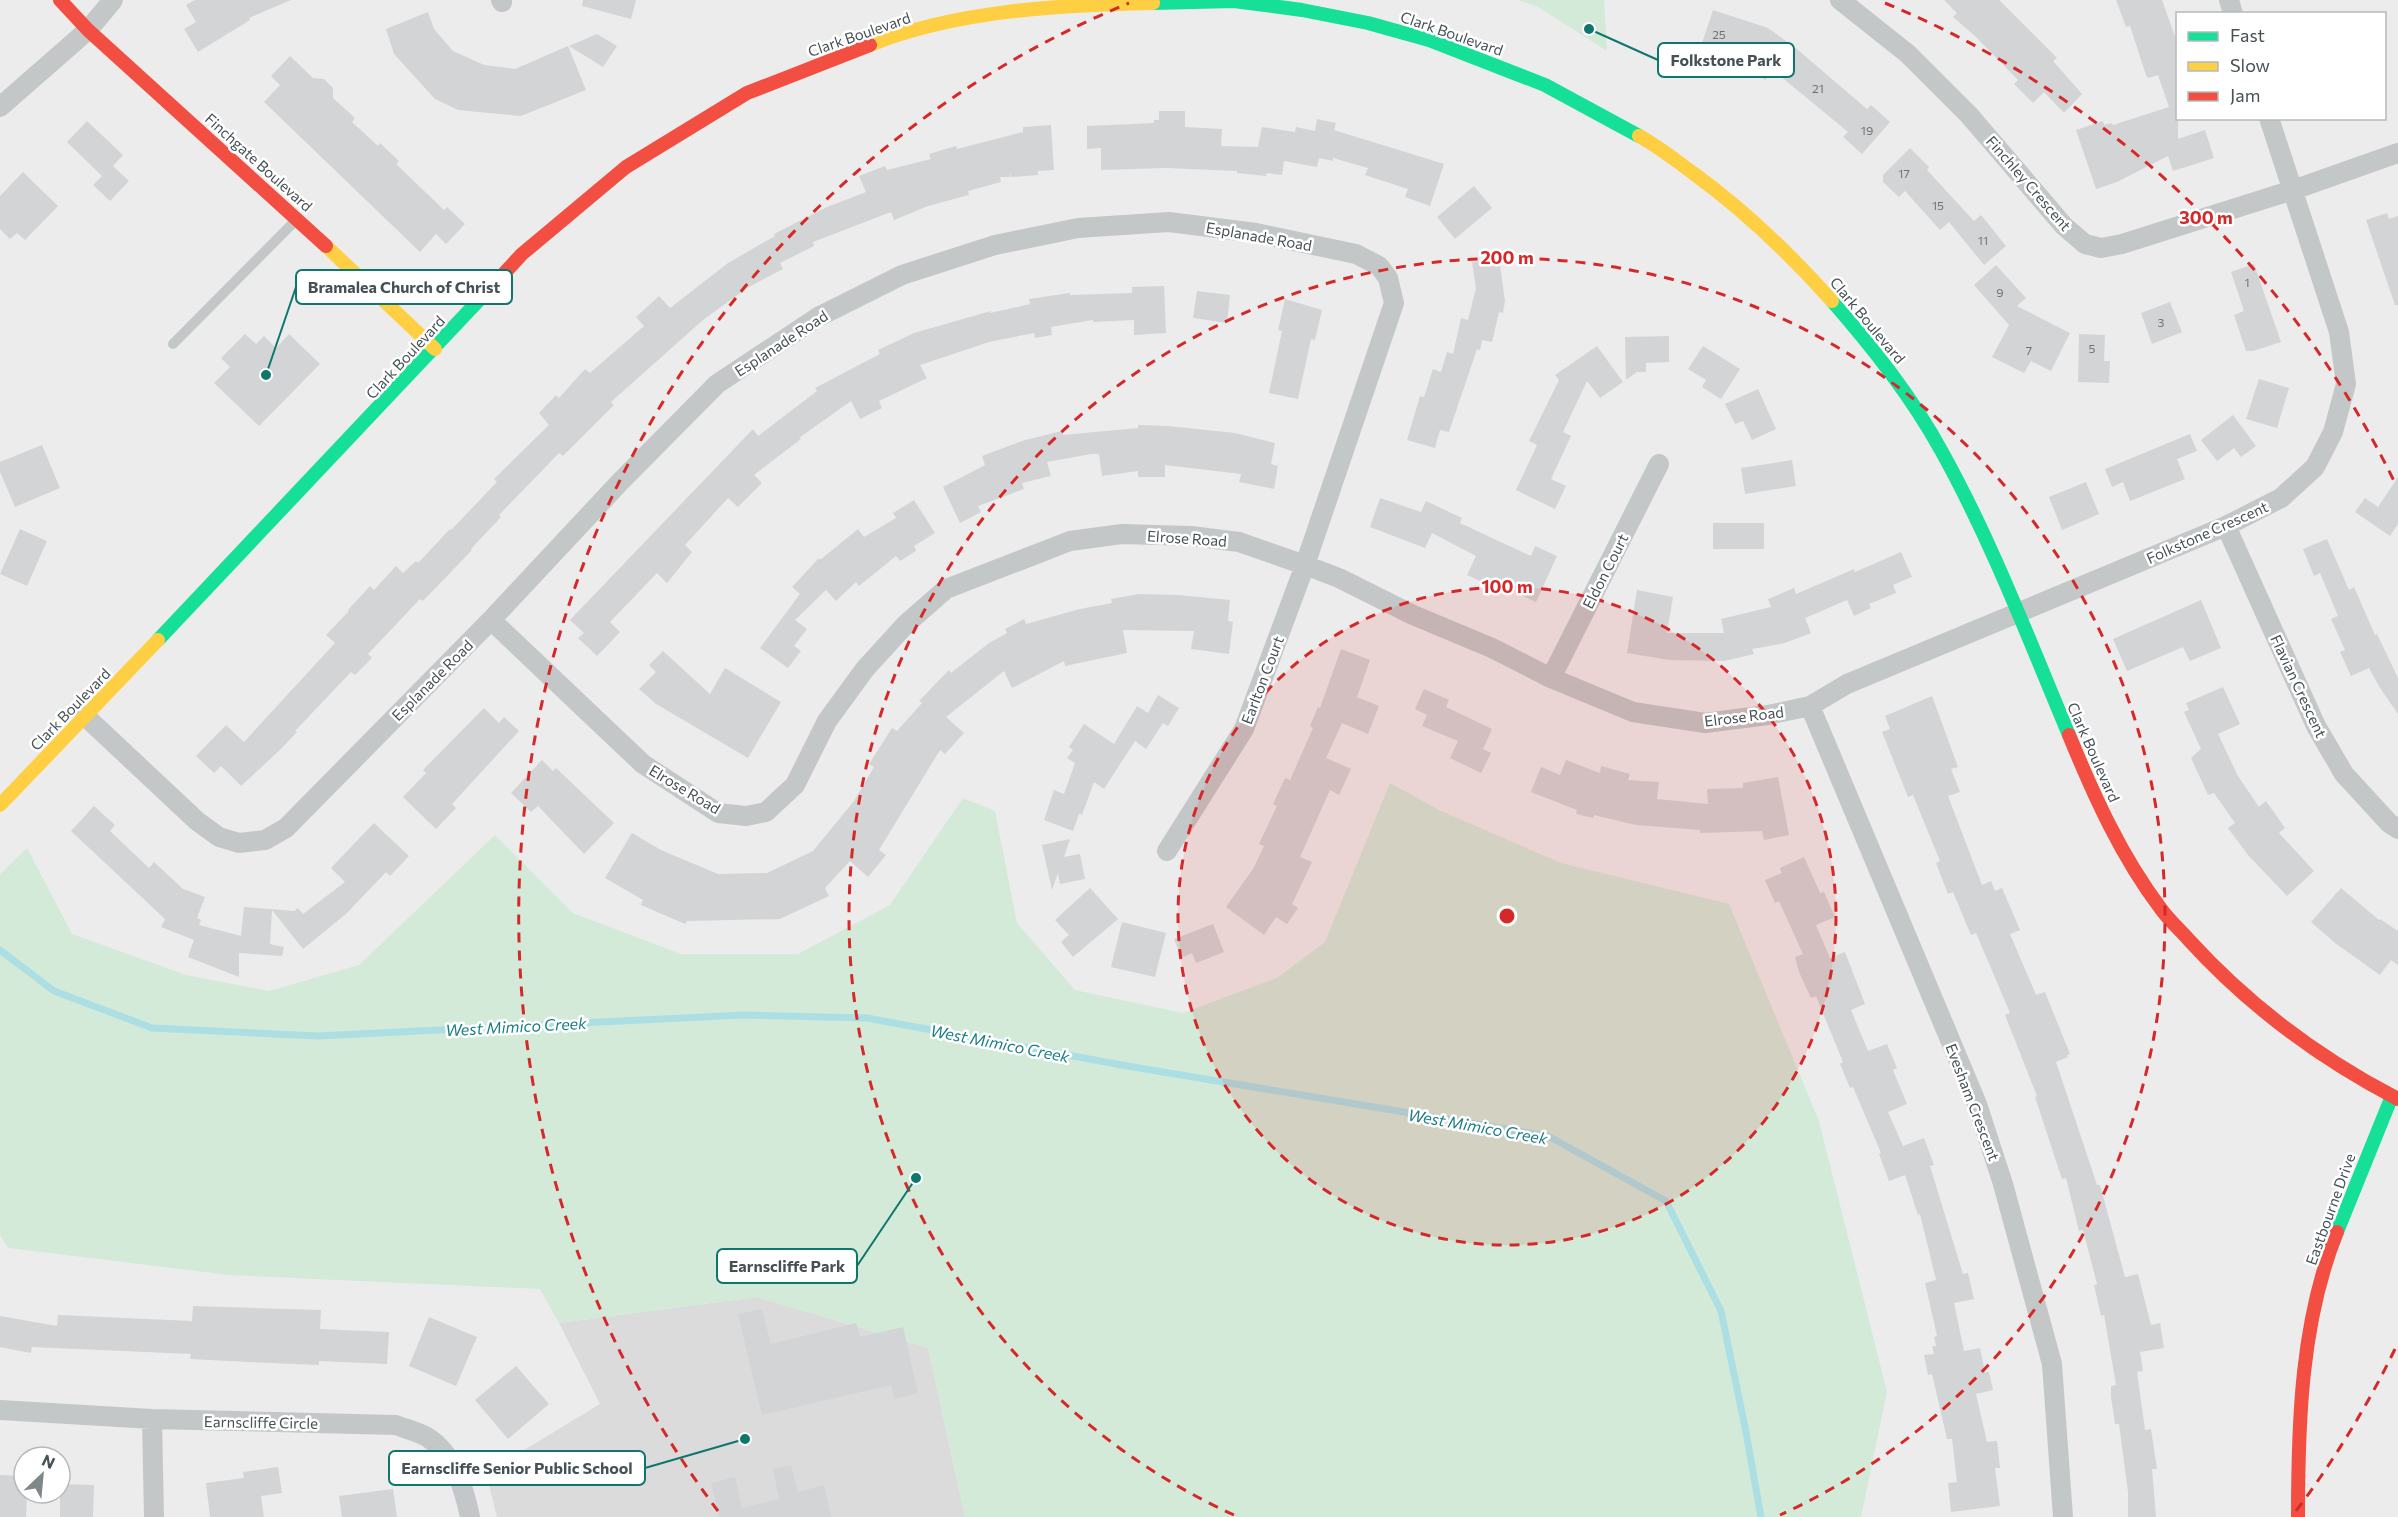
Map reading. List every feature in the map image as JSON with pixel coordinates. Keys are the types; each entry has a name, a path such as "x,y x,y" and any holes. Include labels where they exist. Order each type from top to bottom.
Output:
{"street":[{"name":"Finchgate Boulevard","path":"60,0 88,30 297,219 435,349"},
{"path":"0,107 88,30 113,0"},
{"name":"Finchley Crescent","path":"1840,0 1908,54 1969,115 2064,226 2085,244 2101,248 2122,244 2293,190"},
{"name":"Clark Boulevard","path":"0,805 435,349 522,254 626,167 747,93 887,38 965,18 1071,3 1233,1 1302,10 1366,23 1429,40 1545,85 1654,144 1734,203 1806,272 1880,355 1942,451 2001,572 2093,793 2115,837 2161,909 2218,972 2270,1018 2359,1079 2395,1097"},
{"name":"Folkstone Crescent","path":"2018,613 2226,526 2281,498 2315,467 2333,432 2346,384 2339,332 2269,120"},
{"path":"2293,190 2398,153"},
{"name":"Esplanade Road","path":"86,716 197,821 219,837 239,843 265,840 286,828 491,620 620,482 717,384 818,318 902,275 995,245 1078,228 1169,222 1256,233 1356,254 1379,266 1388,278 1394,303 1305,565"},
{"name":"Eldon Court","path":"1551,678 1659,464"},
{"name":"Flavian Crescent","path":"2226,526 2322,736 2344,774 2389,823 2398,829"},
{"name":"Elrose Road","path":"491,620 643,764 718,813 746,816 766,812 795,785 827,721 865,669 906,624 946,589 1070,541 1122,534 1191,536 1239,542 1339,578 1413,615 1492,648 1551,678 1633,712 1705,723 1768,715 1810,706 1847,684 2018,613"},
{"name":"Earlton Court","path":"1167,851 1244,729 1305,565"},
{"name":"Evesham Crescent","path":"1810,706 1977,1104 2003,1184 2052,1364 2063,1517"},
{"name":"Eastbourne Drive","path":"2298,1517 2298,1456 2307,1342 2326,1259 2395,1097"},
{"name":"Earnscliffe Circle","path":"0,1410 152,1419 396,1425 427,1437 449,1459 464,1489 470,1517"},
{"path":"152,1419 154,1517"}],"lane":[{"path":"173,344 297,219"}],"shaded area":[{"path":"757,1297 928,1348 965,1517 497,1517 486,1473 600,1404 559,1323"}],"green space":[{"path":"1518,0 1604,0 1607,51 1538,7"},
{"path":"1390,783 1441,811 1561,863 1729,904 1819,1121 1887,1392 1861,1517 965,1517 928,1348 757,1297 559,1323 540,1289 229,1275 8,1248 0,1235 0,874 27,848 72,934 186,975 269,991 359,965 495,835 573,913 681,954 798,954 890,905 963,798 995,811 1017,923 1075,990 1183,1013 1277,978 1325,942"}],"building":[{"path":"195,0 291,0 249,18 250,20 198,52 184,29 196,22 186,5"},
{"path":"583,0 636,0 631,19 582,6"},
{"path":"1944,0 1999,0 2057,58 2053,61 2082,94 2064,113 2044,92 2033,103 2014,84 2018,80 1953,17 1957,13"},
{"path":"2116,0 2162,0 2176,39 2178,139 2205,130 2214,158 2173,171 2168,156 2117,182 2096,189 2076,130 2103,121 2104,125 2112,123 2113,125 2169,107 2158,75 2148,78 2146,75 2130,26 2126,27"},
{"path":"1713,10 1768,28 1798,50 1867,109 1871,105 1890,122 1862,154 1843,137 1848,132 1773,70 1765,80 1742,63 1700,49"},
{"path":"428,12 434,29 453,51 484,65 515,69 568,46 586,90 521,116 458,110 435,99 394,54 386,29"},
{"path":"597,34 617,46 603,67 569,46"},
{"path":"290,56 313,78 324,79 333,88 333,98 355,118 352,122 378,146 380,143 399,161 396,164 444,210 447,207 465,224 446,244 436,234 420,252 264,102 280,85 271,76"},
{"path":"1159,111 1185,111 1185,127 1222,129 1221,146 1258,147 1262,127 1295,132 1296,127 1315,131 1317,119 1336,123 1334,130 1444,164 1430,206 1405,197 1408,189 1365,175 1368,168 1333,158 1333,161 1319,158 1317,167 1284,161 1282,175 1267,173 1266,176 1237,173 1237,171 1166,168 1101,170 1101,148 1087,149 1087,126 1154,123 1154,120 1159,120"},
{"path":"87,121 123,155 113,166 129,181 110,201 93,185 102,176 67,142"},
{"path":"1051,125 1054,170 1038,171 1038,175 1011,177 1010,173 1010,177 1000,177 1001,182 968,191 969,195 928,206 894,220 891,212 813,242 814,246 780,263 783,269 747,288 703,320 611,402 614,405 563,456 559,453 499,515 501,517 472,550 423,601 420,599 368,654 372,658 355,675 351,672 281,749 241,786 221,766 214,773 196,756 226,725 244,742 335,643 326,635 370,586 374,590 396,566 403,573 416,561 418,563 451,530 497,482 494,479 549,425 539,413 556,395 559,398 585,369 590,373 644,326 636,317 659,296 670,308 728,263 775,236 774,234 827,207 866,192 859,176 885,166 887,170 931,159 929,154 956,146 957,149 1023,132 1023,127"},
{"path":"1910,148 1974,221 1981,215 2006,246 1984,265 1949,222 1940,230 1905,191 1899,197 1883,182 1883,175"},
{"path":"23,172 58,206 25,240 17,233 10,239 0,229 0,196"},
{"path":"1474,186 1492,208 1455,239 1437,217"},
{"path":"2387,213 2389,219 2398,216 2398,305 2395,305 2366,220"},
{"path":"1499,258 1505,301 1503,313 1499,312 1492,342 1482,340 1480,350 1477,349 1449,432 1440,430 1435,448 1407,440 1420,396 1424,397 1433,369 1441,372 1447,352 1453,354 1461,318 1468,320 1476,288 1472,262"},
{"path":"2254,264 2281,342 2246,351 2234,315 2244,311 2231,272"},
{"path":"1996,265 2026,298 2017,306 2070,333 2051,371 2031,361 2024,373 1992,357 2009,325 1974,285"},
{"path":"1164,286 1166,333 1134,335 1134,320 1093,322 1093,320 1051,327 1052,335 1035,338 1034,333 989,342 920,365 927,378 879,401 882,408 860,419 851,401 799,438 801,439 754,475 762,483 738,507 728,498 685,545 692,552 667,583 657,573 610,622 620,632 597,656 578,638 584,633 570,620 753,429 758,436 817,391 815,388 880,354 878,350 914,333 991,311 990,313 1030,304 1029,299 1070,293 1070,295 1132,293 1132,287"},
{"path":"1197,291 1230,295 1227,323 1193,318"},
{"path":"1285,299 1322,310 1315,340 1311,339 1298,399 1269,393 1282,331 1278,330"},
{"path":"2170,302 2182,332 2152,344 2141,313"},
{"path":"245,334 256,344 264,336 276,348 289,334 320,364 259,426 214,383 230,367 221,358"},
{"path":"2079,334 2105,335 2104,361 2110,361 2109,383 2078,382"},
{"path":"1669,336 1669,362 1646,363 1646,372 1637,372 1626,380 1625,337"},
{"path":"1597,346 1623,382 1600,398 1587,381 1563,432 1571,436 1551,479 1566,486 1555,509 1516,490 1537,445 1529,441 1559,380 1555,375"},
{"path":"1703,346 1740,369 1721,399 1702,387 1706,380 1688,369"},
{"path":"2259,379 2289,388 2277,428 2246,419"},
{"path":"1758,389 1776,429 1752,440 1743,421 1735,424 1725,404"},
{"path":"2233,415 2256,446 2241,457 2234,448 2217,461 2201,440"},
{"path":"1138,425 1235,433 1275,443 1271,464 1278,466 1274,489 1239,482 1241,474 1165,465 1165,477 1138,477 1138,471 1102,476 1099,454 1091,454 1047,462 1051,476 1022,483 1024,489 978,506 981,512 960,523 943,487 985,465 982,456 1025,440 1062,431 1063,435 1138,428"},
{"path":"2190,434 2197,451 2177,459 2185,479 2130,501 2123,482 2112,487 2105,469"},
{"path":"42,445 60,488 15,507 0,472 0,462"},
{"path":"1792,460 1796,486 1745,494 1741,468"},
{"path":"2398,477 2398,524 2390,536 2355,512 2365,498 2378,507"},
{"path":"2086,482 2099,514 2062,530 2049,497"},
{"path":"1380,498 1421,512 1426,501 1462,518 1460,523 1531,556 1535,546 1557,556 1536,602 1493,582 1491,586 1467,575 1476,556 1432,533 1425,548 1370,527"},
{"path":"914,500 935,533 914,546 916,551 900,561 896,556 859,586 856,582 836,601 826,590 795,620 807,629 794,646 801,651 788,668 760,648 800,594 792,587 819,558 820,560 858,529 864,537 896,518 893,513"},
{"path":"1713,523 1764,523 1764,549 1713,549"},
{"path":"20,529 47,541 27,586 0,574"},
{"path":"2327,539 2349,590 2354,587 2375,635 2377,634 2398,678 2398,714 2369,668 2351,676 2340,652 2345,650 2331,619 2338,616 2320,573 2314,576 2303,549"},
{"path":"1901,552 1912,577 1893,585 1896,593 1869,604 1871,608 1854,616 1847,600 1805,618 1811,633 1785,643 1752,649 1754,654 1724,661 1669,660 1627,653 1637,590 1673,597 1667,633 1724,633 1721,619 1771,607 1768,599 1794,588 1796,594"},
{"path":"1139,594 1230,600 1228,621 1233,622 1229,654 1191,649 1194,631 1123,630 1127,653 1065,666 1064,661 1012,688 1004,671 946,717 964,733 945,754 940,750 879,850 886,855 868,877 850,861 825,888 829,896 780,919 687,921 685,924 641,905 643,900 605,878 632,833 661,850 718,874 767,873 813,851 854,801 874,767 869,764 892,728 897,731 922,703 919,701 949,670 951,673 989,643 1007,633 1005,629 1024,619 1026,624 1112,603 1111,599"},
{"path":"2201,600 2221,648 2190,661 2183,647 2127,671 2113,639"},
{"path":"1341,649 1370,660 1357,697 1379,706 1368,734 1342,723 1326,758 1351,769 1339,795 1330,790 1300,857 1312,862 1292,904 1298,908 1287,924 1276,917 1264,935 1226,907 1253,869 1264,846 1259,844 1277,806 1273,804 1285,778 1290,780 1313,728 1310,726 1318,707 1320,708"},
{"path":"663,651 710,694 725,668 781,702 748,758 656,704 639,689 656,672 649,665"},
{"path":"2223,687 2240,724 2218,734 2238,776 2259,807 2266,801 2285,828 2279,833 2314,871 2287,896 2248,855 2228,828 2235,823 2214,793 2208,795 2191,758 2201,749 2184,712 2189,710 2186,703"},
{"path":"1424,689 1449,700 1446,707 1492,729 1483,749 1491,753 1481,773 1450,758 1458,741 1422,726 1427,715 1415,709"},
{"path":"1158,695 1179,708 1168,726 1163,723 1146,749 1135,741 1104,789 1094,782 1082,815 1079,814 1073,831 1044,820 1054,790 1064,794 1075,763 1067,758 1073,750 1069,747 1084,724 1114,744 1137,706 1148,713"},
{"path":"1932,696 1958,767 1951,769 1960,792 1948,796 1982,885 1991,881 1995,891 2002,888 2020,930 2010,934 2036,995 2045,992 2070,1054 2056,1062 2097,1185 2100,1185 2125,1277 2138,1274 2151,1325 2160,1323 2164,1348 2140,1352 2143,1371 2137,1372 2145,1430 2151,1429 2157,1469 2152,1469 2156,1517 2128,1517 2128,1492 2119,1424 2115,1424 2111,1397 2111,1386 2116,1385 2104,1315 2101,1316 2094,1285 2097,1284 2083,1230 2079,1231 2066,1178 2062,1179 2035,1097 2037,1096 2005,1015 2010,1013 1976,933 1971,935 1953,892 1948,894 1936,863 1940,861 1913,795 1908,797 1882,732 1890,729 1885,716"},
{"path":"484,708 499,723 504,717 519,731 452,804 456,808 436,829 403,797 426,773 423,770"},
{"path":"542,760 553,771 556,768 614,823 584,854 538,806 531,812 511,793"},
{"path":"1566,760 1600,773 1601,766 1630,774 1628,780 1659,782 1657,799 1708,804 1707,789 1743,788 1743,783 1778,777 1789,835 1764,840 1762,831 1700,833 1700,830 1636,825 1594,815 1593,818 1576,814 1577,810 1531,792 1541,767 1560,775"},
{"path":"94,806 115,825 110,831 149,868 154,862 183,889 205,897 197,918 201,920 199,925 241,936 244,907 294,911 298,908 303,914 345,882 331,868 374,823 409,856 390,876 386,872 346,914 303,949 272,910 270,944 284,947 282,956 239,953 239,977 188,957 194,940 161,927 165,919 71,831"},
{"path":"1070,839 1064,857 1080,854 1085,879 1060,884 1058,873 1052,890 1042,845"},
{"path":"1804,857 1820,893 1824,892 1835,917 1816,925 1830,958 1845,952 1865,1004 1851,1010 1868,1051 1887,1044 1897,1068 1893,1070 1907,1104 1888,1112 1903,1146 1924,1138 1934,1165 1930,1166 1963,1274 1968,1273 1974,1299 1954,1303 1964,1351 1980,1348 1985,1372 1989,1372 1993,1390 1976,1394 1987,1442 1997,1441 2000,1468 1995,1468 2000,1506 1951,1512 1948,1483 1957,1482 1952,1439 1947,1439 1932,1374 1928,1375 1924,1355 1934,1354 1932,1346 1936,1346 1934,1337 1937,1336 1925,1283 1936,1280 1920,1214 1918,1215 1905,1175 1889,1181 1879,1154 1881,1153 1853,1087 1850,1088 1840,1064 1843,1062 1816,996 1811,998 1799,972 1795,957 1803,954 1779,901 1775,903 1765,880 1782,873 1780,868"},
{"path":"1090,888 1118,919 1073,957 1061,942 1069,935 1055,920"},
{"path":"2341,888 2379,920 2398,931 2398,965 2391,960 2380,975 2335,943 2311,922"},
{"path":"1122,922 1166,933 1155,977 1111,967"},
{"path":"1213,924 1224,952 1196,963 1192,953 1181,958 1174,939"},
{"path":"193,1306 321,1310 320,1329 389,1332 387,1364 319,1361 319,1365 248,1362 190,1359 191,1354 32,1347 31,1353 0,1347 0,1316 57,1326 58,1315 192,1321"},
{"path":"762,1309 771,1344 856,1323 860,1337 903,1327 918,1393 895,1399 891,1385 762,1415 738,1314"},
{"path":"429,1317 477,1337 456,1386 409,1366"},
{"path":"516,1366 549,1404 508,1439 475,1400"},
{"path":"791,1465 798,1492 824,1485 831,1517 719,1517 711,1483 735,1477 742,1508 779,1499 773,1469"},
{"path":"278,1467 282,1493 261,1496 264,1517 210,1517 206,1483 244,1478 243,1472"},
{"path":"0,1475 12,1476 12,1505 26,1505 26,1517 0,1517"},
{"path":"72,1484 94,1485 93,1517 60,1517 60,1505 72,1505"},
{"path":"393,1489 397,1517 342,1517 339,1496"}],"waterway":[{"name":"West Mimico Creek","path":"0,950 54,991 152,1028 318,1036 743,1015 867,1018 1127,1066 1548,1136 1666,1201 1721,1311 1761,1517"}],"traffic: fast":[{"path":"1153,3 1234,1 1302,10 1368,23 1429,40 1545,85 1639,136"},
{"path":"158,640 497,281"},
{"path":"1832,301 1891,373 1942,452 1994,556 2069,735"},
{"path":"2337,1232 2392,1096"}],"traffic: slow":[{"path":"870,45 903,33 974,17 1082,5 1153,3"},
{"path":"1639,136 1712,187 1748,217 1800,266 1832,301"},
{"path":"326,246 435,349"},
{"path":"0,805 158,640"}],"traffic: jam":[{"path":"60,0 88,30 326,246"},
{"path":"497,281 522,254 626,167 747,93 870,45"},
{"path":"2069,735 2121,847 2147,889 2171,921 2211,963 2260,1008 2340,1066 2398,1099"},
{"path":"2298,1517 2299,1445 2304,1372 2316,1301 2337,1232"}],"place":[{"name":"Folkstone Park","path":"1589,29"},
{"name":"Bramalea Church of Christ","path":"266,375"},
{"name":"Earnscliffe Park","path":"916,1178"},
{"name":"Earnscliffe Senior Public School","path":"745,1439"}]}
